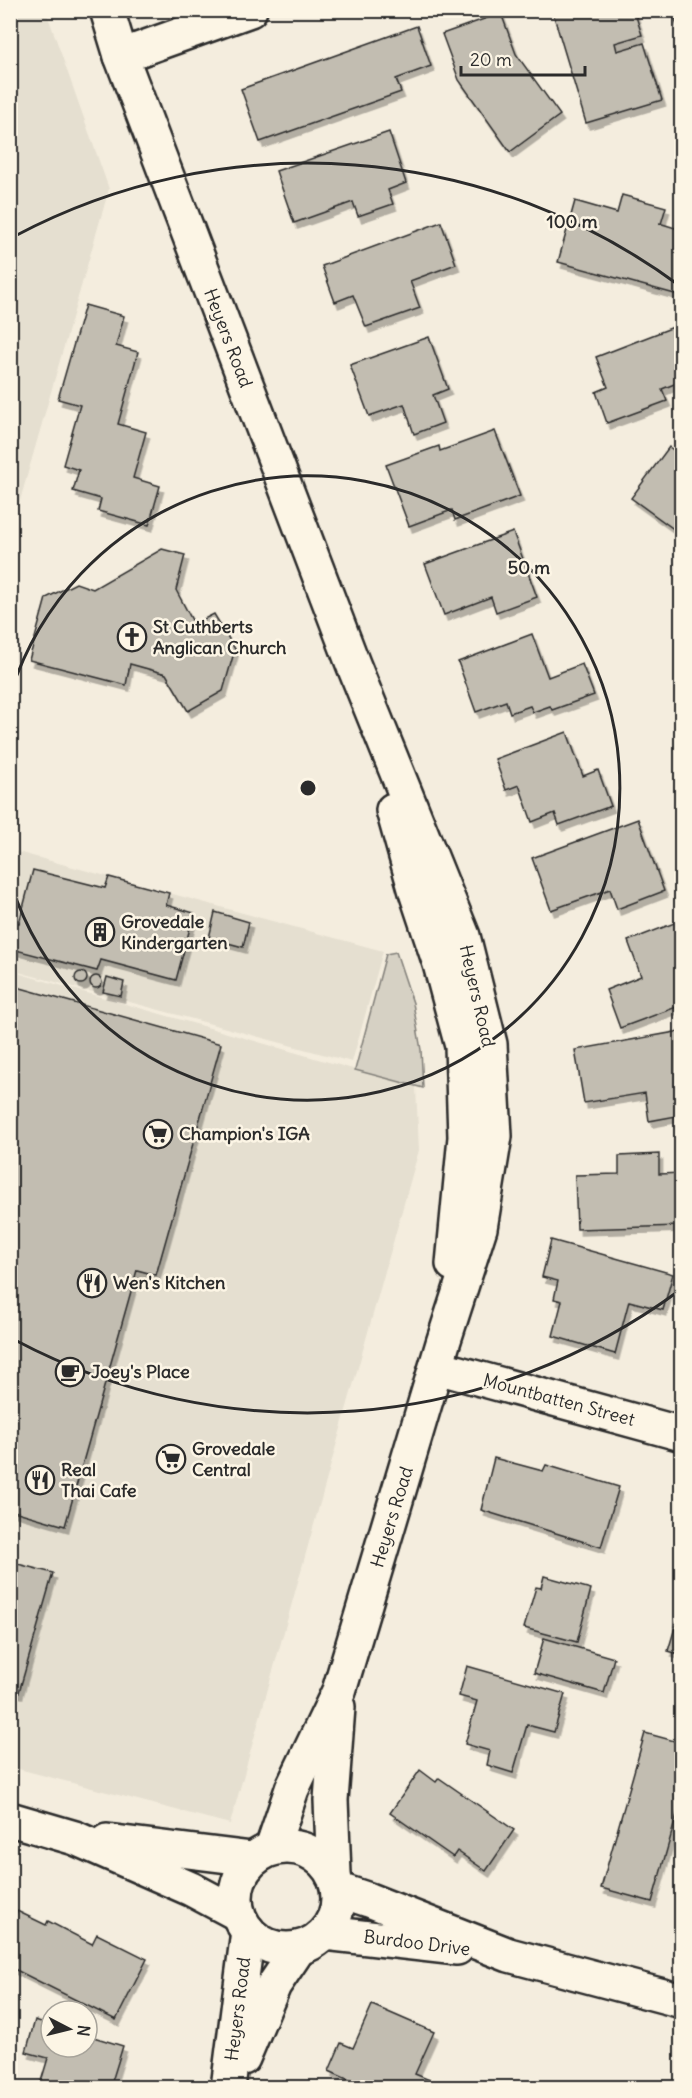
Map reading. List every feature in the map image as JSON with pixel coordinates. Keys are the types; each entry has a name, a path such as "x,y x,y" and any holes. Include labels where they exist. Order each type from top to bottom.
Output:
{"street":[{"name":"Heyers Road","path":"107,10 121,56 353,664 416,892 440,964 462,1046 465,1137 440,1355 339,1691 262,1853 243,1870 237,1884 236,1899 243,1922 258,1941 285,1950 312,1940"},
{"path":"121,56 250,10"},
{"name":"Mountbatten Street","path":"440,1355 681,1434"},
{"name":"Heyers Road","path":"229,2088 274,1985 312,1940 333,1920 338,1905 332,1800 339,1691"},
{"path":"10,1819 75,1838 191,1888 243,1922"},
{"path":"75,1838 262,1853 290,1846 308,1850 323,1860 336,1882"},
{"name":"Burdoo Drive","path":"336,1882 509,1955 681,2001"},
{"name":"Heyers Road","path":"229,2088 243,1922"},
{"name":"Burdoo Drive","path":"312,1940 509,1955"}],"shaded area":[{"path":"11,11 46,11 109,189 11,532"},
{"path":"10,850 383,951 352,1062 11,970"},
{"path":"396,952 413,1003 421,1050 423,1088 355,1070 386,954"},
{"name":"Grovedale Central","path":"10,971 416,1087 419,1150 230,1824 11,1767"}],"building":[{"path":"552,10 634,10 642,35 615,43 617,51 644,43 662,100 586,123"},
{"path":"673,10 682,10 682,47"},
{"path":"501,13 516,54 560,115 510,152 459,80 442,34"},
{"path":"417,26 431,66 396,79 401,92 260,142 241,89"},
{"path":"389,132 406,183 388,190 393,204 358,216 353,202 294,223 276,171"},
{"path":"622,195 666,207 661,224 682,230 682,296 558,262 575,201 617,213"},
{"path":"441,222 456,264 410,281 420,308 366,327 353,295 335,302 322,266"},
{"path":"85,305 124,316 116,346 138,352 118,424 146,432 133,478 160,486 149,525 98,511 101,499 73,491 79,470 63,465 80,405 58,399"},
{"path":"676,326 682,340 682,381 662,389 667,401 607,423 596,392 608,387 596,357"},
{"path":"429,337 448,389 433,395 443,423 414,434 404,404 369,416 350,365"},
{"path":"495,431 520,496 455,520 452,510 409,526 386,465 439,446 440,451"},
{"path":"669,447 682,456 682,535 631,498"},
{"path":"513,532 537,597 496,612 491,597 444,615 425,564"},
{"name":"St Cuthberts Anglican Church","path":"162,549 185,555 176,590 194,624 214,614 235,649 223,691 188,711 166,674 130,664 126,685 29,660 46,598 76,583 93,589"},
{"path":"532,634 548,677 582,664 594,695 552,710 550,706 533,712 530,706 510,713 506,701 476,712 458,662"},
{"path":"567,732 583,776 598,770 611,806 559,825 555,813 532,822 519,785 506,790 495,759"},
{"path":"638,819 664,891 617,909 610,889 551,910 532,858"},
{"name":"Grovedale Kindergarten","path":"33,870 105,888 109,877 169,893 166,905 194,913 176,980 101,960 97,971 12,949 10,921 19,923"},
{"path":"215,912 249,922 243,947 209,938"},
{"path":"682,920 682,1005 620,1028 606,990 641,976 628,941"},
{"path":"83,972 87,978 83,984 79,984 75,976"},
{"path":"98,976 101,977 101,987 94,988 91,987 90,980 91,977"},
{"path":"107,977 124,982 121,996 103,992"},
{"path":"10,985 221,1044 156,1275 137,1270 65,1526 10,1510"},
{"path":"681,1031 682,1115 649,1121 645,1093 584,1103 575,1050"},
{"path":"659,1154 659,1174 682,1173 682,1226 577,1229 575,1175 619,1174 619,1156"},
{"path":"551,1240 673,1274 663,1310 629,1301 615,1354 553,1336 562,1301 554,1299 558,1281 542,1277"},
{"path":"494,1458 543,1471 546,1465 619,1487 601,1547 481,1510"},
{"path":"10,1562 53,1573 19,1692 10,1690"},
{"path":"544,1576 591,1589 577,1642 524,1628 536,1587 541,1588"},
{"path":"682,1604 682,1655 668,1651"},
{"path":"544,1638 614,1658 604,1693 534,1673"},
{"path":"467,1666 565,1694 554,1732 527,1725 513,1773 487,1765 490,1751 465,1744 477,1701 459,1696"},
{"path":"645,1733 682,1743 682,1797 652,1902 601,1888"},
{"path":"420,1770 436,1782 439,1778 514,1830 486,1871 457,1851 453,1857 390,1813"},
{"path":"17,1911 46,1925 48,1921 92,1944 97,1934 147,1959 116,2020 99,2012 99,1999 74,1999 10,1967 10,1924"},
{"path":"372,2005 434,2032 415,2074 432,2081 430,2088 367,2088 329,2071 341,2043 353,2048"},
{"path":"35,2020 39,2021 39,2056 26,2052"},
{"path":"99,2039 123,2046 110,2088 39,2088 48,2059 99,2059"}],"place":[{"name":"St Cuthberts Anglican Church","path":"132,637"},
{"name":"Grovedale Kindergarten","path":"100,932"},
{"name":"Champion's IGA","path":"158,1134"},
{"name":"Wen's Kitchen","path":"92,1283"},
{"name":"Joey's Place","path":"70,1372"},
{"name":"Grovedale Central","path":"171,1459"},
{"name":"Real Thai Cafe","path":"40,1480"}]}
